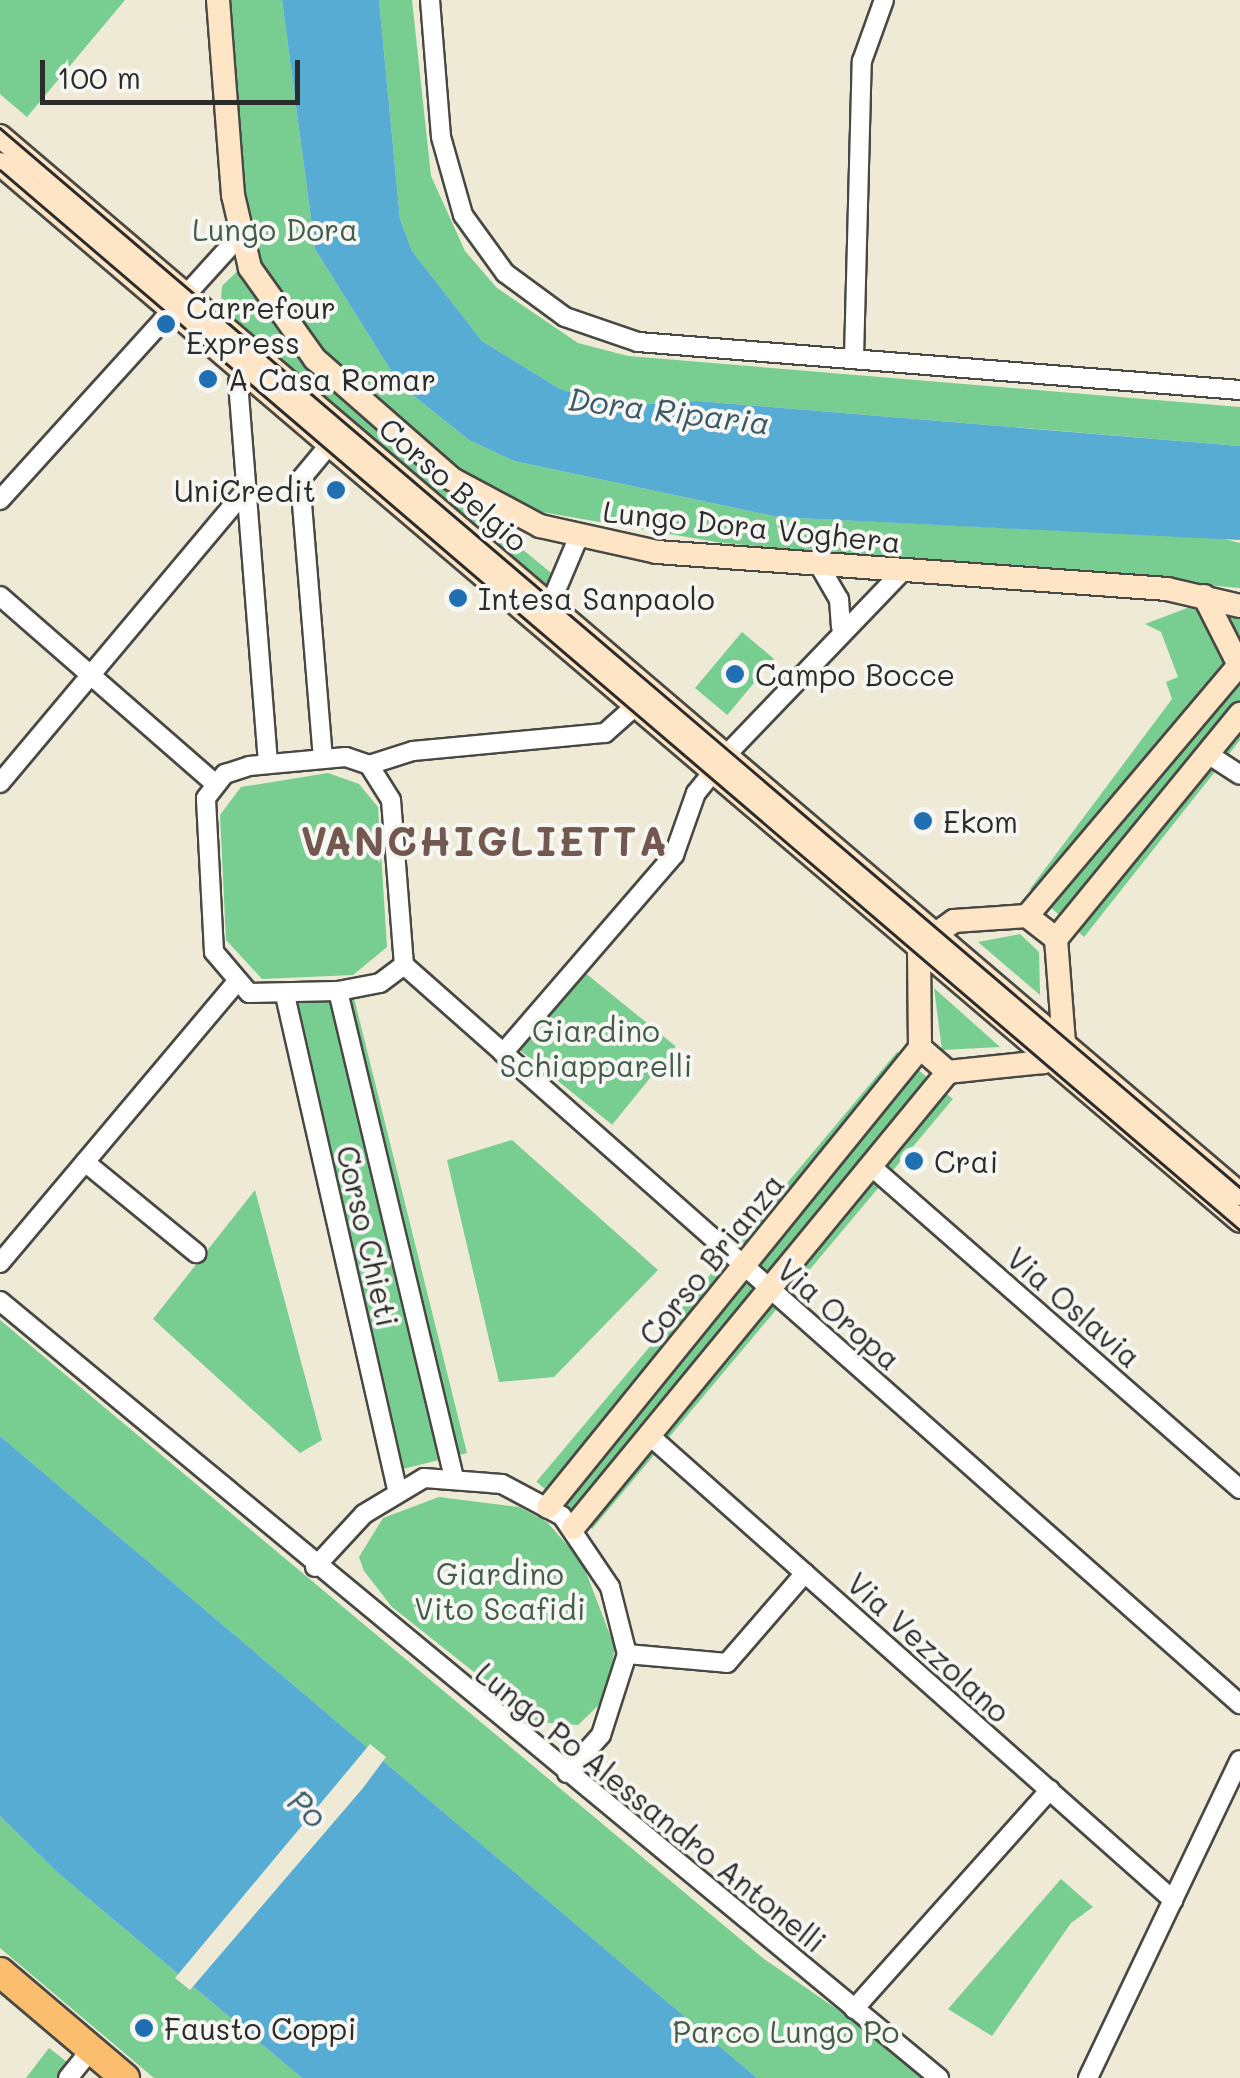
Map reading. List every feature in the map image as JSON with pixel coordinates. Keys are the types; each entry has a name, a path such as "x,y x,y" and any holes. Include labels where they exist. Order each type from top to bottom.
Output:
{"main road":[{"path":"0,1972 126,2078"}],"street":[{"name":"Lungo Dora Voghera","path":"218,0 240,234 265,295 394,434 496,504 579,536 900,574 1204,596 1240,606"},
{"path":"430,0 454,192 484,247 525,290 615,338 1240,390"},
{"path":"854,357 862,60 884,0"},
{"name":"Corso Belgio","path":"0,136 176,300"},
{"name":"Corso Belgio","path":"0,164 253,365 1057,1052 1240,1221"},
{"path":"0,500 176,300 240,234"},
{"path":"253,365 238,382 268,764"},
{"path":"323,759 300,480 336,436"},
{"path":"0,783 244,492"},
{"name":"Corso Belgio","path":"546,615 579,536"},
{"path":"819,566 839,599 841,627"},
{"path":"503,1053 674,855 720,764 841,627 900,574"},
{"name":"Lungo Dora Voghera","path":"1204,596 1240,590"},
{"path":"0,596 214,783"},
{"path":"1204,596 1240,664 1028,916 925,939 920,1048 948,1072 1057,1052 1056,940 1240,714"},
{"path":"214,783 268,764 323,759 369,765 412,751 606,733 643,698"},
{"path":"1208,754 1240,775"},
{"path":"214,783 205,823 214,952 234,985 285,996 338,991 380,983 404,965 390,800 369,765"},
{"path":"1028,916 1056,940"},
{"name":"Via Oropa","path":"404,965 1240,1704"},
{"path":"0,1263 234,985"},
{"name":"Corso Chieti","path":"338,991 453,1474"},
{"name":"Corso Chieti","path":"285,996 397,1489"},
{"name":"Corso Brianza","path":"548,1507 920,1048"},
{"name":"Corso Belgio","path":"1057,1052 1240,1194"},
{"name":"Corso Brianza","path":"573,1528 948,1072"},
{"path":"85,1162 196,1253"},
{"name":"Via Oslavia","path":"872,1167 1240,1489"},
{"name":"Lungo Po Alessandro Antonelli","path":"0,1301 315,1567 939,2078"},
{"name":"Via Vezzolano","path":"649,1435 1173,1900"},
{"path":"315,1567 397,1489 453,1474 548,1507 573,1528 610,1587 628,1654 601,1735 566,1774"},
{"path":"628,1654 727,1663 805,1573"},
{"path":"1088,2078 1240,1760"},
{"path":"854,2009 1050,1790"},
{"path":"68,2078 91,2050"}],"green space":[{"path":"0,0 125,0 27,117 0,94"},
{"name":"Lungo Dora","path":"225,0 282,0 315,249 400,385 469,440 514,461 778,517 1221,538 1240,543 1240,588 722,543 495,504 343,388 343,402 555,576 545,593 220,315 222,286 250,259"},
{"path":"379,0 412,0 431,176 465,251 497,288 578,343 628,356 1240,407 1240,446 699,401 617,406 560,389 482,341 412,251 400,219"},
{"path":"1190,607 1240,617 1240,740 1084,937 1030,889 1172,699 1166,682 1178,677 1161,632 1145,624"},
{"name":"Campo Bocce","path":"742,632 774,659 727,715 695,688"},
{"path":"328,773 359,784 378,807 387,947 353,975 262,979 226,940 220,815 241,787"},
{"path":"1020,934 1039,952 1040,995 978,942"},
{"name":"Giardino Schiapparelli","path":"584,972 676,1046 612,1125 520,1050"},
{"path":"934,988 1000,1047 942,1050"},
{"path":"352,990 467,1453 387,1473 285,995"},
{"path":"897,1052 953,1099 592,1529 536,1482"},
{"path":"512,1140 658,1270 554,1377 499,1382 447,1160"},
{"path":"255,1190 322,1440 300,1453 153,1319"},
{"name":"Parco Lungo Po","path":"0,1320 764,1959 937,2078 757,2078 0,1436"},
{"name":"Giardino Vito Scafidi","path":"439,1497 519,1507 547,1522 582,1562 615,1648 606,1698 578,1725 537,1722 392,1607 364,1571 359,1557 383,1518"},
{"path":"0,1816 57,1872 302,2078 154,2078 0,1948"},
{"path":"1061,1879 1093,1907 1071,1923 992,2036 948,2009"},
{"path":"49,2048 71,2065 60,2078 26,2078"}],"water":[{"name":"Dora Riparia","path":"282,0 379,0 400,219 412,251 482,341 560,389 617,406 698,401 1240,446 1240,540 778,517 514,461 469,440 400,385 315,249"},
{"name":"Po","path":"0,1436 757,2078 302,2078 57,1872 0,1816"}],"pier":[{"path":"370,1744 386,1757 190,1990 175,1978"}],"tram line":[{"path":"0,128 1240,1187"},
{"path":"0,170 1240,1230"}],"place":[{"name":"Carrefour Express","path":"166,324"},
{"name":"A Casa Romar","path":"208,379"},
{"name":"UniCredit","path":"336,490"},
{"name":"Intesa Sanpaolo","path":"458,598"},
{"name":"Campo Bocce","path":"735,674"},
{"name":"Ekom","path":"923,821"},
{"name":"Crai","path":"914,1161"},
{"name":"Fausto Coppi","path":"144,2028"}],"district":[{"name":"VANCHIGLIETTA","path":"485,840"}]}
